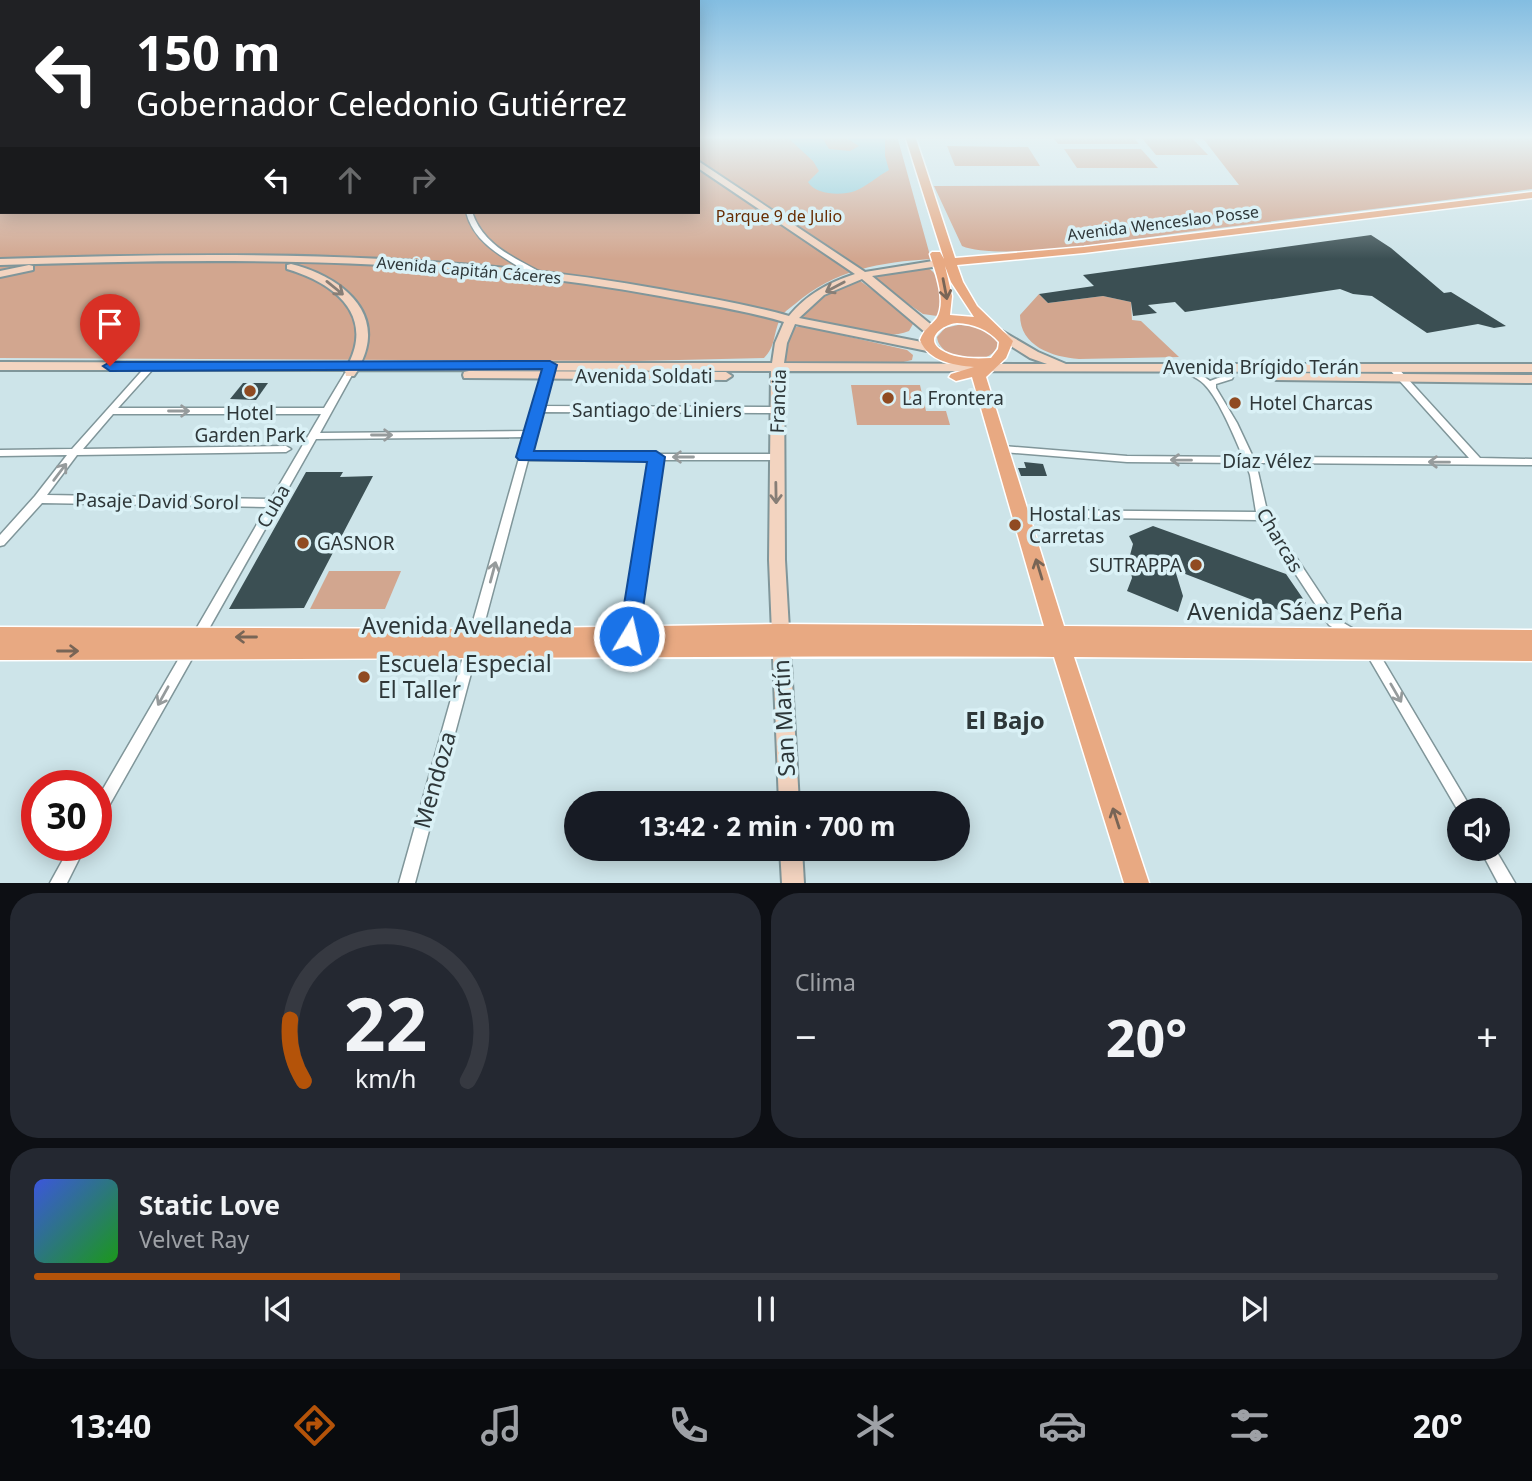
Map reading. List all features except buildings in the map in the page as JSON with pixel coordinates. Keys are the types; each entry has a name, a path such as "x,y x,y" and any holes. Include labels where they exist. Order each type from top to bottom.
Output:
{"main road":[{"path":"701,177 733,189"},
{"path":"716,177 794,227 915,315 934,335 953,368"},
{"path":"916,177 946,263 972,308 1002,335 1050,362 1096,368"},
{"path":"904,367 934,335 947,305 946,263 942,240 923,177"},
{"name":"Avenida Wenceslao Posse","path":"924,265 992,256 1092,249 1532,195"},
{"path":"946,263 1087,255 1359,219 1532,203"},
{"path":"942,240 961,253 992,256"},
{"name":"Avenida Capitán Cáceres","path":"0,262 151,257 410,263 603,282 760,311 879,338 934,335"},
{"path":"248,260 310,272 339,290 357,309 364,333 351,371"},
{"path":"0,274 56,261"},
{"path":"957,282 963,268 971,263"},
{"name":"Francia","path":"780,640 776,457 781,342 791,320 817,296 860,275 899,266 924,265"},
{"path":"934,335 970,320 990,326"},
{"path":"953,368 982,370 1005,352 1006,341 1002,335"},
{"path":"953,368 976,364 982,370 1059,641 1137,883"},
{"name":"Avenida Soldati","path":"0,366 147,371"},
{"name":"Avenida Soldati","path":"778,371 953,368"},
{"name":"Avenida Soldati","path":"0,374 953,368"},
{"name":"Avenida Brígido Terán","path":"982,370 1532,368"},
{"name":"Avenida Brígido Terán","path":"982,370 1229,377 1532,379"},
{"path":"1052,611 1069,624 1094,635"},
{"name":"Avenida Avellaneda","path":"0,635 193,644"},
{"name":"Avenida Sáenz Peña","path":"1059,641 1094,635 1532,652"},
{"name":"Avenida Avellaneda","path":"473,644 629,636 780,640"},
{"name":"Avenida Sáenz Peña","path":"1059,641 1365,644 1532,638"},
{"name":"San Martín","path":"780,640 788,791"},
{"name":"Avenida Avellaneda","path":"0,651 193,644 1059,641"},
{"path":"792,861 793,883"}],"street":[{"path":"469,214 471,224 485,240 539,275"},
{"name":"Charcas","path":"1173,368 1199,376 1212,388 1249,460 1257,487 1256,498 1263,516 1333,622 1365,644"},
{"path":"1393,368 1478,462"},
{"name":"Mendoza","path":"407,883 548,370"},
{"path":"0,542 39,499 75,451 147,371"},
{"name":"Cuba","path":"112,787 351,371"},
{"path":"1212,388 1212,383 1229,377"},
{"name":"Santiago de Liniers","path":"538,409 777,410"},
{"path":"110,411 326,411"},
{"path":"314,436 531,434"},
{"path":"0,453 286,449"},
{"name":"Díaz Vélez","path":"1003,449 1127,459 1532,462"},
{"path":"524,457 776,457"},
{"path":"629,636 656,457"},
{"name":"Pasaje David Sorol","path":"39,499 274,503"},
{"path":"1021,514 1263,516"},
{"path":"0,528 13,528"},
{"path":"1365,644 1458,798"},
{"path":"58,883 70,861"},
{"path":"1494,861 1507,883"}],"green space":[{"name":"Parque 9 de Julio","path":"700,177 908,177 931,259 859,270 810,292 782,315 771,349 764,358 636,361 0,358 0,214 700,214"},
{"path":"1233,177 1532,177 1532,189 1099,244 1005,252 962,246 934,186 1239,185"},
{"name":"Parque 9 de Julio","path":"928,268 936,276 940,287 941,312 937,316 923,314 869,277 870,274"},
{"name":"Parque 9 de Julio","path":"859,280 909,317 913,324 909,331 884,335 869,334 798,318 826,294"},
{"path":"1039,294 1048,303 1103,296 1131,302 1132,320 1141,321 1179,357 1079,359 1058,356 1039,348 1025,335 1020,315"},
{"path":"958,325 975,327 991,334 998,343 994,351 987,357 977,359 956,357 947,352 937,337 945,328"},
{"path":"802,326 907,350 913,355 912,360 899,363 785,363 791,328"},
{"name":"La Frontera","path":"851,385 920,385 926,411 946,411 950,425 857,425"},
{"path":"329,571 401,571 385,609 310,609"}],"water":[{"path":"813,177 878,177 855,191 843,194 817,190 808,182"}],"place":[{"name":"Hotel Garden Park","path":"250,391"},
{"name":"La Frontera","path":"888,398"},
{"name":"Hotel Charcas","path":"1235,403"},
{"name":"Hostal Las Carretas","path":"1015,525"},
{"name":"GASNOR","path":"303,543"},
{"name":"SUTRAPPA","path":"1196,565"},
{"name":"Escuela Especial El Taller","path":"364,677"}],"district":[{"name":"El Bajo","path":"1005,721"}],"route":[{"path":"110,366 550,365 524,457 656,457 629,636"}]}
